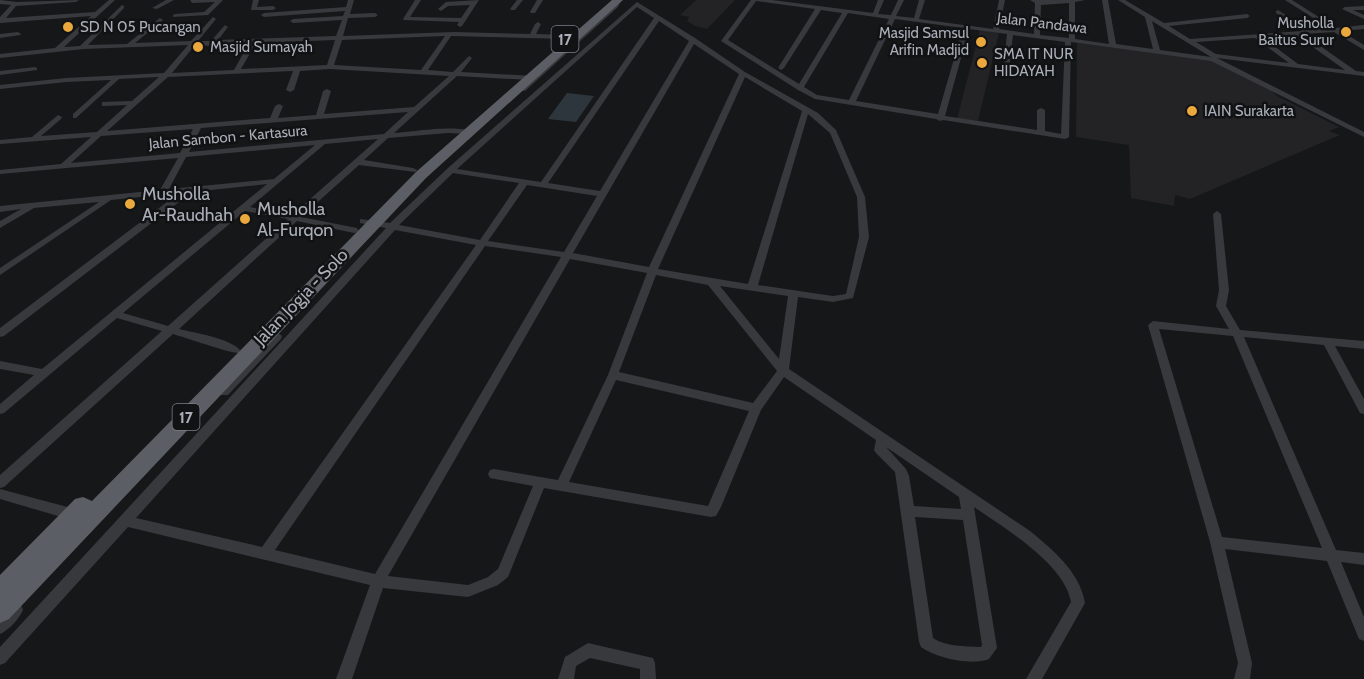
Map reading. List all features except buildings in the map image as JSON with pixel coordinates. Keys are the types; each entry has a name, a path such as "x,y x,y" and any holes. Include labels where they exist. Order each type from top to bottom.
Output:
{"highway":[{"name":"Jalan Jogja - Solo","path":"526,77 609,0"},
{"name":"Jalan Jogja - Solo","path":"0,611 364,231 463,132 618,0"},
{"name":"Jalan Jogja - Solo","path":"0,591 235,350 364,231 413,170 463,132"}],"street":[{"path":"0,20 13,4 84,0"},
{"path":"57,50 112,0"},
{"path":"155,8 171,0"},
{"path":"192,1 220,0"},
{"path":"175,16 207,14 220,0"},
{"path":"256,0 253,9 306,6"},
{"path":"330,67 351,0"},
{"path":"418,0 406,19 463,20"},
{"path":"520,0 513,9 524,10"},
{"path":"532,12 540,0"},
{"path":"0,627 364,231 596,25 618,4 618,0"},
{"path":"754,0 724,41 815,97 852,105 1065,137 1072,1"},
{"name":"Jalan Pandawa","path":"759,0 1214,58 1364,135"},
{"path":"875,15 881,0"},
{"path":"852,105 901,0"},
{"path":"916,20 922,0"},
{"path":"996,31 1002,0"},
{"path":"1037,36 1035,1 1082,0"},
{"path":"1105,0 1113,46"},
{"path":"1121,0 1214,58 1297,65 1364,74"},
{"path":"1288,0 1364,48"},
{"path":"188,16 202,1"},
{"path":"0,2 15,2 13,4"},
{"path":"424,71 475,2"},
{"path":"441,9 447,4 475,2"},
{"path":"0,658 392,228 432,186 635,4 806,110 833,132 861,193 864,237 850,296 839,300 711,282 567,255 392,228 364,231 244,208"},
{"path":"85,47 122,7"},
{"path":"781,68 819,8"},
{"path":"1302,9 1275,12 1308,32"},
{"path":"1363,9 1345,9 1364,17"},
{"path":"800,89 846,11"},
{"path":"0,20 96,14"},
{"path":"293,21 346,14"},
{"path":"264,15 375,15"},
{"path":"1162,26 1247,16"},
{"path":"543,185 658,17"},
{"path":"1148,17 1157,51"},
{"path":"63,166 167,74 213,19"},
{"path":"128,46 160,20"},
{"path":"532,36 538,24"},
{"path":"212,44 225,27"},
{"path":"398,37 402,27"},
{"path":"940,119 967,27"},
{"path":"1188,42 1364,27"},
{"path":"1007,62 1010,32"},
{"path":"236,72 253,33"},
{"path":"1297,33 1355,74"},
{"path":"0,36 18,34"},
{"path":"0,56 85,47 289,44 337,39 452,34 567,38"},
{"path":"1256,36 1297,65"},
{"path":"344,679 378,581 693,39"},
{"path":"2,74 22,53"},
{"path":"0,483 458,72 469,58"},
{"path":"253,71 259,60"},
{"path":"0,87 52,81 167,74 330,67 526,77"},
{"path":"366,78 371,68"},
{"path":"2,74 35,69"},
{"path":"290,90 297,69"},
{"path":"561,486 613,375 653,270 743,72"},
{"path":"76,116 117,78"},
{"path":"319,117 327,91"},
{"path":"105,104 134,103"},
{"path":"273,121 279,106"},
{"path":"0,142 416,109"},
{"path":"752,288 806,110"},
{"path":"1041,110 1041,134"},
{"path":"33,140 58,117"},
{"path":"1350,128 1364,123"},
{"path":"163,193 198,127"},
{"name":"Jalan Sambon - Kartasura","path":"0,172 385,136 463,132"},
{"path":"0,410 324,142"},
{"path":"358,162 413,170"},
{"path":"451,170 601,194"},
{"path":"0,181 11,171"},
{"path":"0,209 276,181"},
{"path":"265,554 524,183"},
{"path":"0,333 189,190"},
{"path":"0,272 110,198"},
{"path":"0,225 33,207"},
{"path":"1217,214 1224,290 1221,306 1237,333 1364,634"},
{"path":"711,282 783,372 965,493 1042,549 1074,587 1078,603 1034,679"},
{"path":"494,474 711,512 756,408 783,372 793,294"},
{"path":"114,314 235,350"},
{"path":"1242,679 1245,663 1217,542 1153,325 1364,345"},
{"path":"1328,342 1364,410"},
{"path":"0,365 42,373"},
{"path":"613,375 756,408"},
{"path":"882,438 880,450 900,469 903,476 926,642 931,647 984,654 990,648 965,493"},
{"path":"125,521 378,581 468,591 493,581 503,573 540,483"},
{"path":"0,494 75,515"},
{"path":"908,511 968,515"},
{"path":"1217,542 1364,559"},
{"path":"566,679 570,662 588,650 648,663 648,679"}],"shaded area":[{"path":"696,0 735,0 707,29 695,26 687,21 689,17 680,15"},
{"name":"SMA IT NUR HIDAYAH","path":"980,30 999,33 978,121 957,119"},
{"name":"IAIN Surakarta","path":"1077,43 1211,60 1266,84 1277,96 1339,127 1329,131 1340,135 1190,199 1175,195 1174,206 1131,198 1129,145 1076,137"},
{"path":"567,93 594,96 576,122 548,119"}],"place":[{"name":"SD N 05 Pucangan","path":"68,27"},
{"name":"Musholla Baitus Surur","path":"1346,32"},
{"name":"Masjid Samsul Arifin Madjid","path":"981,42"},
{"name":"Masjid Sumayah","path":"198,47"},
{"name":"SMA IT NUR HIDAYAH","path":"982,63"},
{"name":"IAIN Surakarta","path":"1192,111"},
{"name":"Musholla Ar-Raudhah","path":"130,204"},
{"name":"Musholla Al-Furqon","path":"245,219"}]}
